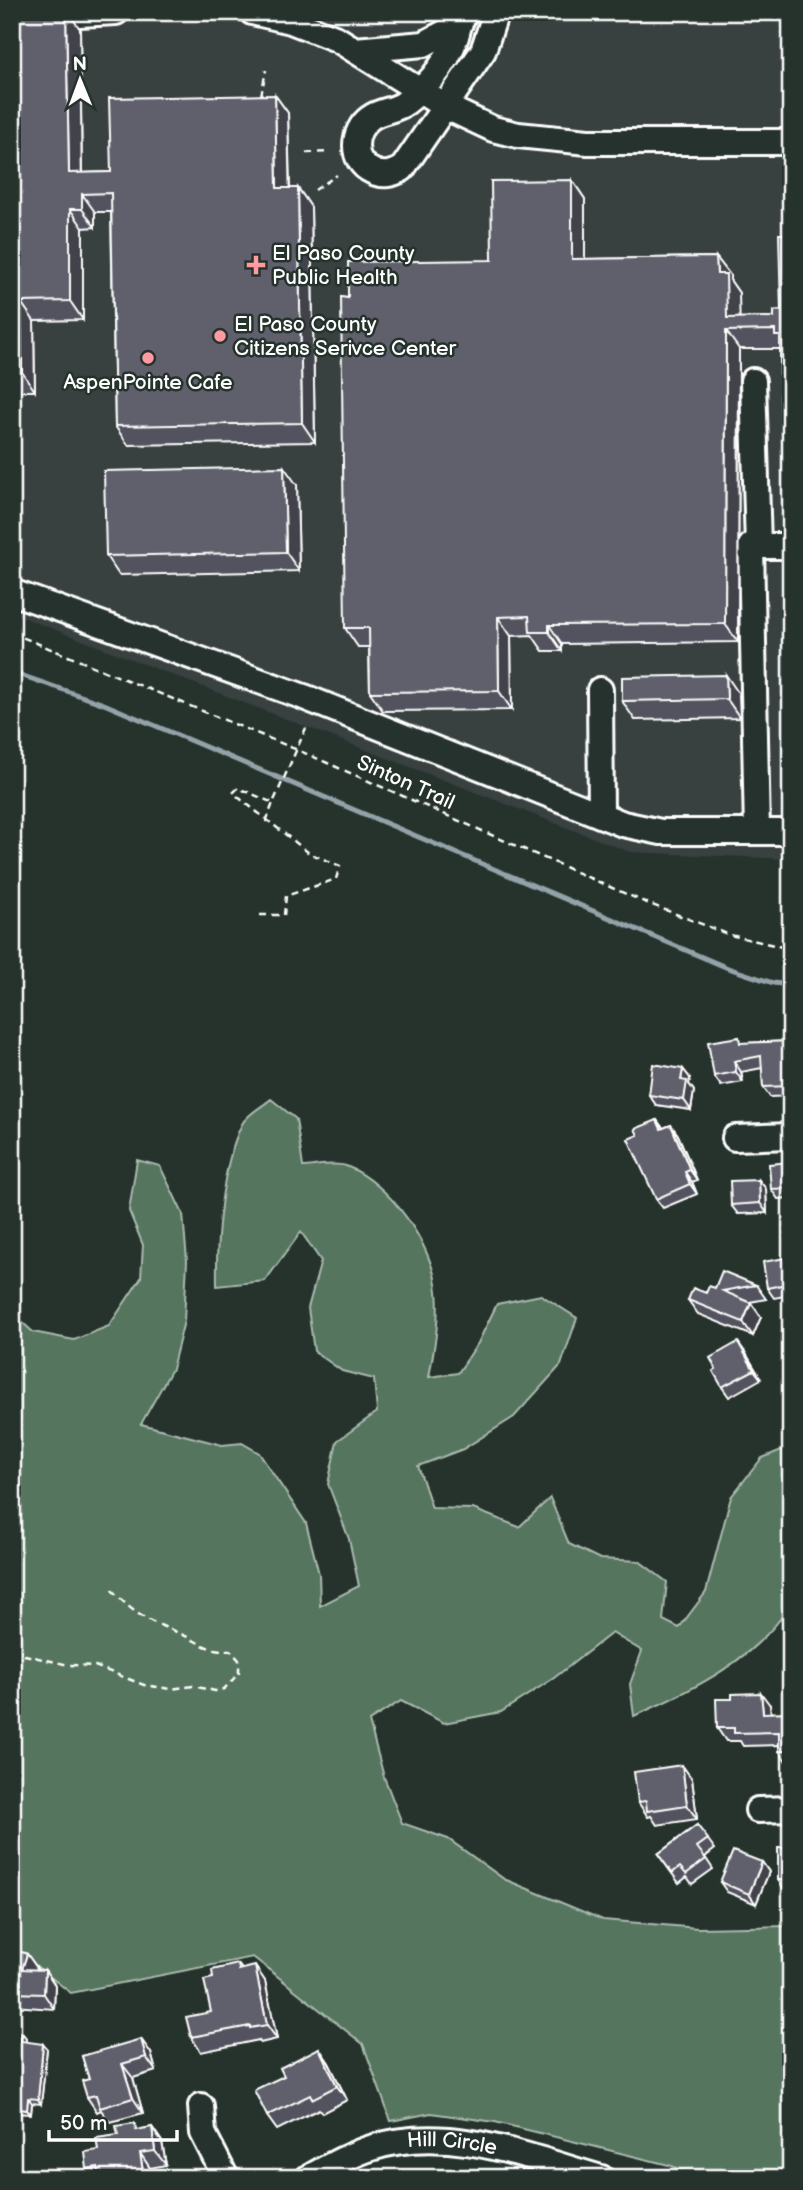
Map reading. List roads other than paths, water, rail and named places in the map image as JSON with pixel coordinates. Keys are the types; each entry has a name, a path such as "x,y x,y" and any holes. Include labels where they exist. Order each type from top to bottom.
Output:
{"street":[{"path":"79,14 116,12"},
{"path":"252,12 313,28 355,50 444,106 493,129 561,142 791,142"},
{"path":"462,19 453,50 436,74 405,103 369,118 362,129 354,145 356,156 370,170 391,174 402,169 483,51 496,12"},
{"path":"355,50 424,44 462,19"},
{"path":"753,380 758,546"},
{"path":"757,832 751,546 791,546"},
{"path":"12,592 304,697 642,830 791,832"},
{"path":"600,690 601,815"},
{"path":"735,1138 791,1136"},
{"path":"758,1810 791,1809"},
{"path":"201,2106 203,2133 226,2178"},
{"name":"Hill Circle","path":"308,2178 371,2148 435,2138 489,2146 601,2178"}],"waterway":[{"path":"12,672 104,704 728,968 773,983 791,985"}],"place":[{"name":"El Paso County Public Health","path":"256,265"},
{"name":"El Paso County Citizens Serivce Center","path":"220,336"},
{"name":"AspenPointe Cafe","path":"148,358"}]}
